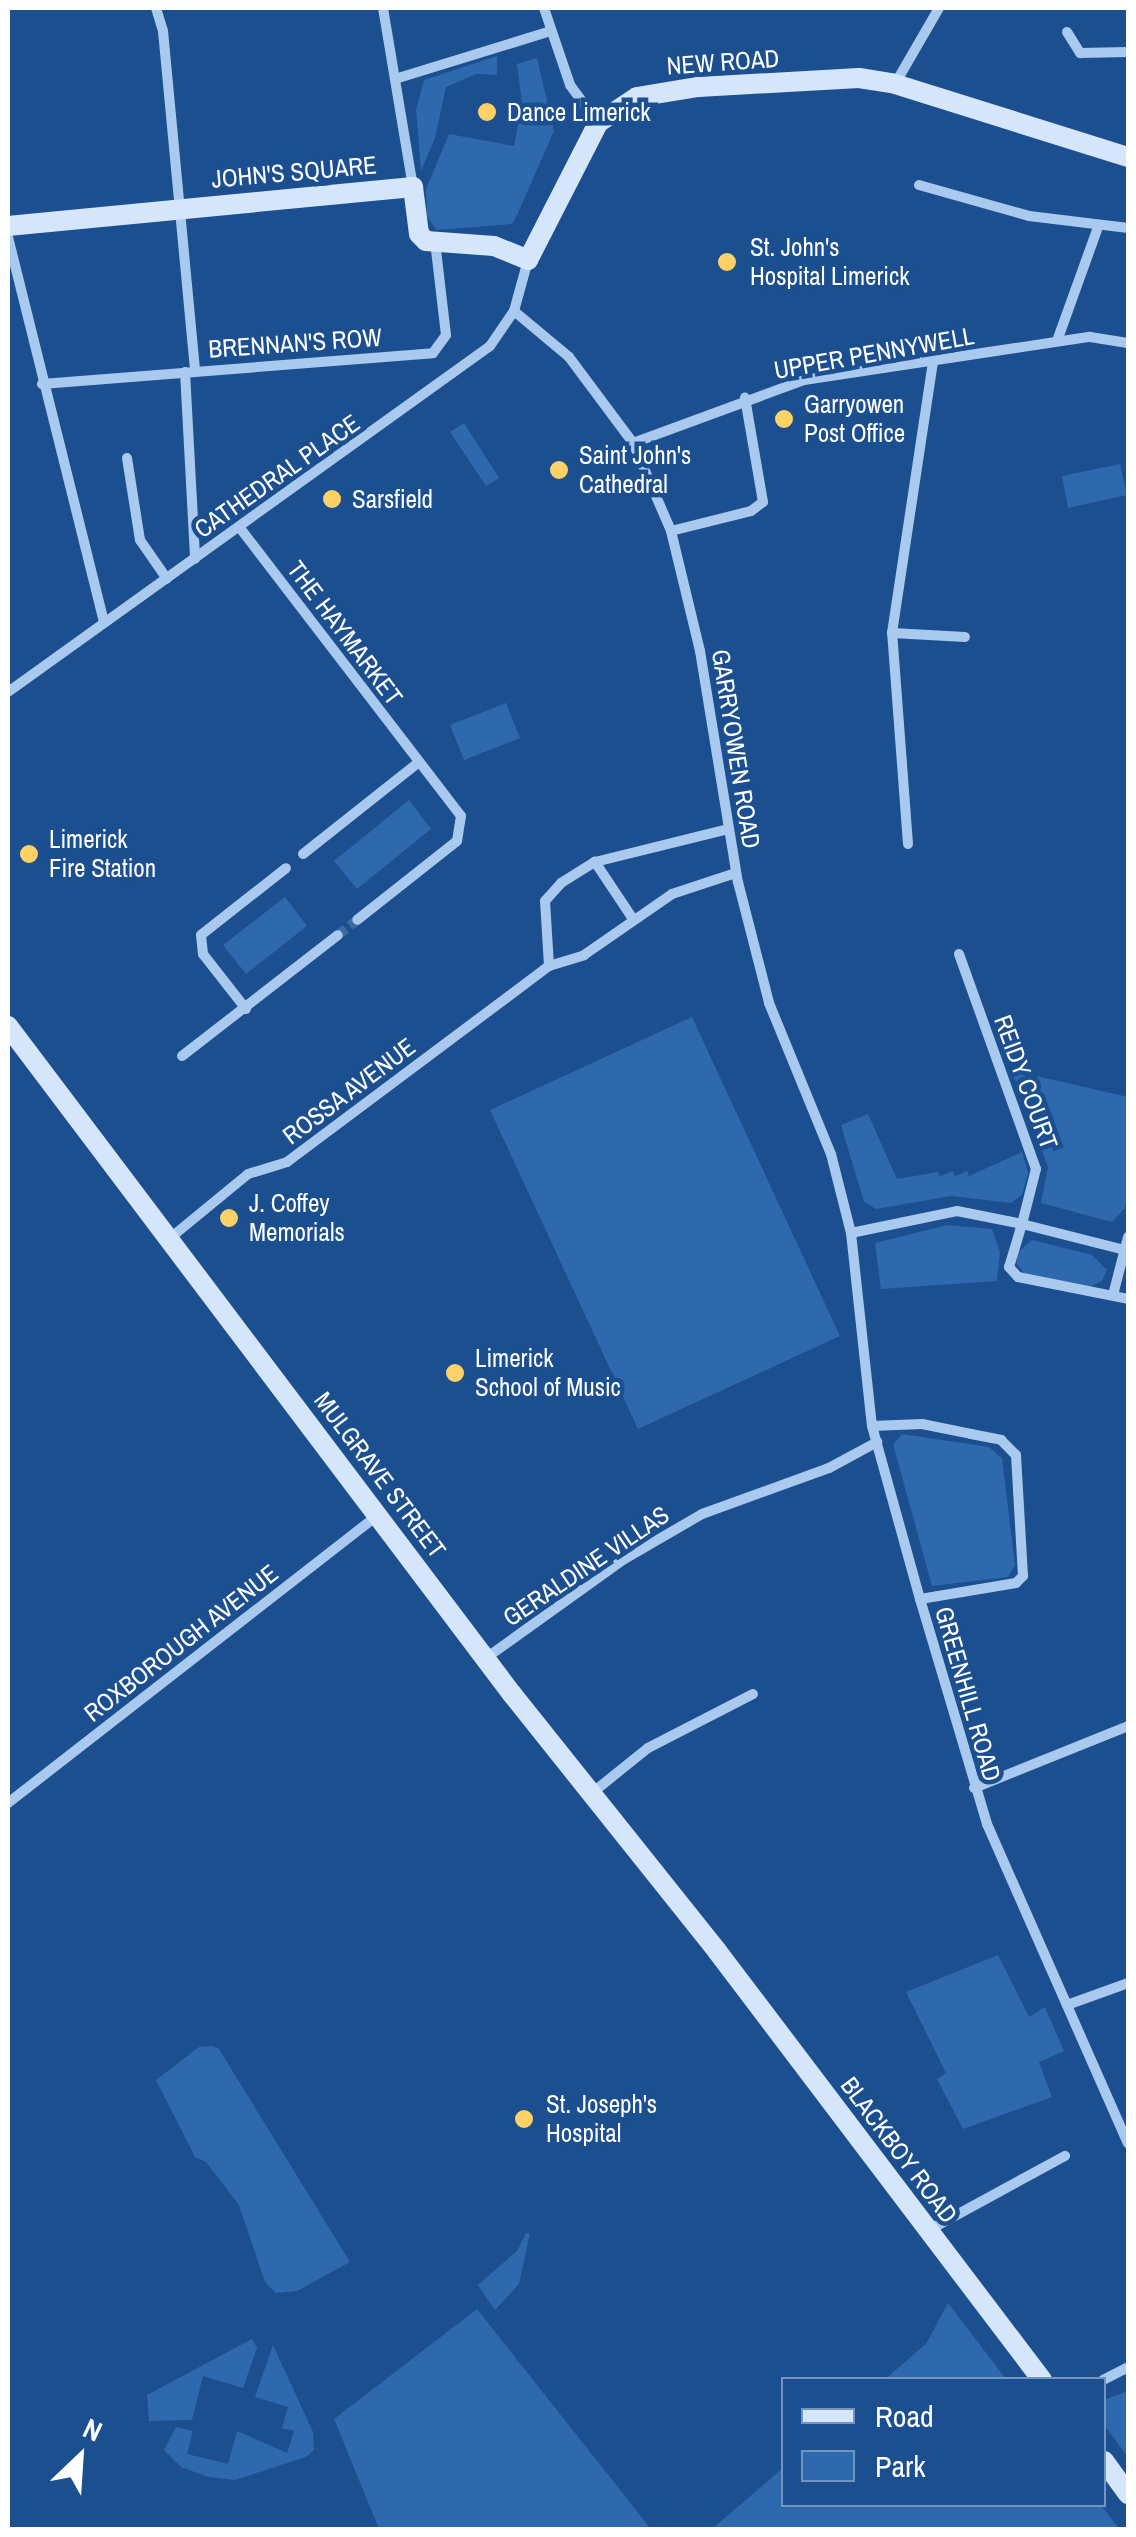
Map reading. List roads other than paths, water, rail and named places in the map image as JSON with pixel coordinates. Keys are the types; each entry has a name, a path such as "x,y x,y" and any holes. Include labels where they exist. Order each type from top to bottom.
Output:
{"main road":[{"name":"NEW ROAD","path":"598,123 637,97 670,89 859,78 895,84 1128,156"},
{"path":"435,240 494,246 528,260 598,123"},
{"name":"JOHN'S SQUARE","path":"8,226 413,186 419,234 426,240 435,240"},
{"name":"MULGRAVE STREET","path":"8,1026 486,1658 716,1951"},
{"name":"BLACKBOY ROAD","path":"716,1951 1040,2377"},
{"path":"1106,2464 1128,2494"}],"street":[{"path":"157,8 180,207 190,372 194,559"},
{"name":"JOHN'S SQUARE","path":"383,8 413,186"},
{"path":"544,8 570,85 598,123"},
{"path":"895,84 940,8"},
{"path":"396,78 550,31"},
{"path":"1067,32 1080,52 1128,52"},
{"path":"919,185 1029,216 1128,228"},
{"path":"1057,341 1098,227"},
{"path":"8,237 104,622"},
{"name":"BRENNAN'S ROW","path":"42,384 433,353 446,335 435,240"},
{"name":"CATHEDRAL PLACE","path":"8,692 490,346 514,311 528,260"},
{"name":"GARRYOWEN ROAD","path":"514,311 570,357 633,444 672,531 700,652 736,873 769,1003 831,1154 852,1233"},
{"name":"UPPER PENNYWELL","path":"633,444 745,398 804,380 1057,341 1112,337 1128,343"},
{"path":"908,844 892,634 932,363"},
{"path":"672,531 752,510 763,502 745,398"},
{"path":"127,458 140,540 167,578"},
{"name":"THE HAYMARKET","path":"240,528 460,816 457,841 357,920"},
{"path":"892,634 965,637"},
{"path":"303,854 419,762"},
{"path":"550,966 545,901 561,883 595,862 728,828"},
{"path":"595,862 633,919"},
{"path":"246,1009 203,954 201,936 286,868"},
{"name":"ROSSA AVENUE","path":"168,1240 248,1174 287,1162 550,966 584,955 672,894 736,873"},
{"path":"182,1056 338,936"},
{"name":"REIDY COURT","path":"959,954 1036,1169 1009,1266 1018,1277 1113,1296"},
{"path":"852,1233 957,1211 1125,1250"},
{"name":"GREENHILL ROAD","path":"852,1233 872,1426 974,1788 1128,2143"},
{"path":"1128,1237 1113,1296 1128,1299"},
{"path":"872,1426 922,1424 1001,1440 1016,1455 1022,1576 1016,1584 920,1599"},
{"name":"GERALDINE VILLAS","path":"486,1658 623,1560 702,1514 829,1468 877,1442"},
{"name":"ROXBOROUGH AVENUE","path":"8,1803 378,1515"},
{"path":"592,1794 648,1748 753,1694"},
{"path":"974,1788 1128,1726"},
{"path":"1068,2005 1128,1983"},
{"path":"929,2230 1065,2156"},
{"path":"1106,2378 1128,2366"}],"tunnel":[{"path":"338,935 357,920"}],"place":[{"name":"Dance Limerick","path":"487,112"},
{"name":"St. John's Hospital Limerick","path":"727,262"},
{"name":"Garryowen Post Office","path":"784,419"},
{"name":"Saint John's Cathedral","path":"559,470"},
{"name":"Sarsfield","path":"332,499"},
{"name":"Limerick Fire Station","path":"29,854"},
{"name":"J. Coffey Memorials","path":"229,1218"},
{"name":"Limerick School of Music","path":"455,1373"},
{"name":"St. Joseph's Hospital","path":"524,2119"}]}
